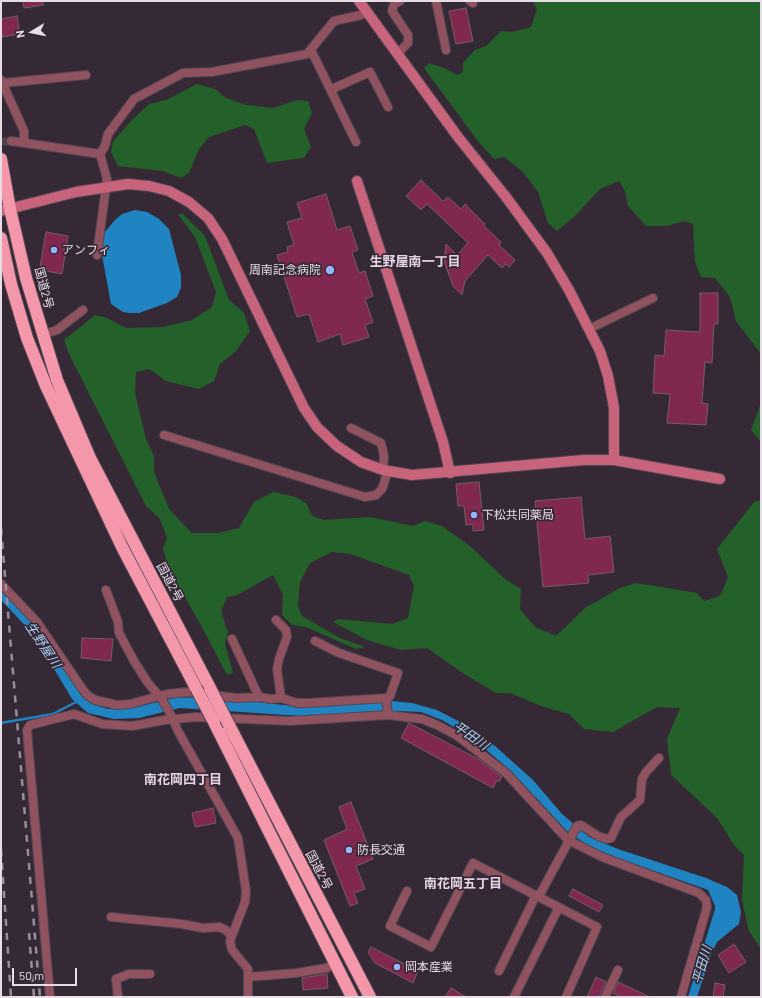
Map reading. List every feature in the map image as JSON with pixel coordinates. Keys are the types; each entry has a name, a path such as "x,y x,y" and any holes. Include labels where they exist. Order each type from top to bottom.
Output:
{"highway":[{"name":"国道2号","path":"1,158 5,210 42,335 58,380 90,458 370,997"},
{"path":"1,238 11,284 28,338 46,386 118,540 214,722 352,997"}],"street":[{"path":"359,1 458,137 506,197 547,253 569,290 600,351 608,376 614,408 614,460"},
{"path":"398,54 408,42 408,35 392,11 394,4 400,1"},
{"path":"436,1 446,50"},
{"path":"97,255 107,179 100,154 105,146 108,134 134,99 184,73 212,72 307,54 334,21 361,15 366,11"},
{"path":"311,50 332,89 356,142"},
{"path":"332,89 370,72 388,107"},
{"path":"24,143 24,131 2,82 86,75"},
{"path":"11,141 100,154"},
{"path":"357,181 443,442 450,473"},
{"path":"5,210 76,192 128,184 149,186 168,191 189,202 208,218 225,246 304,408 317,427 337,446 361,462 385,470 412,475 450,473 584,460 614,460 720,479"},
{"path":"589,329 653,298"},
{"path":"42,335 57,330 83,310"},
{"path":"164,435 364,498 376,495 382,489 385,470 381,443 351,428"},
{"path":"1,584 37,622 87,695 95,700 117,705 130,704 188,692 237,698 280,698 297,703 386,699 390,696 398,673 339,653 314,641"},
{"path":"106,590 118,622 119,633 138,666 161,697 231,824 240,846 246,891 245,902 231,936 232,950 245,965 248,977 248,997"},
{"path":"276,620 286,630 287,637 277,669 280,698"},
{"path":"232,640 259,697"},
{"path":"386,699 388,714"},
{"path":"50,997 28,730 30,725 74,714 102,724 132,726 172,717 290,721 388,714 422,720 456,735 506,773 569,838 602,857 699,893 706,900 707,907 705,917 681,997"},
{"path":"499,971 537,895 577,826 581,825 598,836 607,839 611,838 621,817 640,800 642,779 646,772 659,758"},
{"path":"407,891 390,926 431,947 473,863 597,927 566,997"},
{"path":"514,997 559,907"},
{"path":"111,917 182,924 203,928 219,927 231,936"},
{"path":"248,977 296,973 327,968 336,963"},
{"path":"605,997 618,970"},
{"path":"118,997 116,979 129,974 150,974"}],"green space":[{"path":"532,1 761,1 761,354 736,321 730,297 715,278 701,277 695,261 693,224 684,221 667,226 646,226 628,206 625,191 619,181 600,189 576,215 557,231 548,223 538,192 522,171 504,157 494,159 477,140 424,68 429,63 444,68 457,75 463,72 463,63 475,50 486,46 501,31 513,32 531,27 537,9"},
{"path":"197,84 215,89 226,98 246,105 273,108 297,100 308,101 312,113 304,129 311,147 304,158 267,163 254,129 245,125 209,137 199,149 189,173 181,178 163,171 118,166 111,152 113,142 129,123 149,104 166,100"},
{"path":"178,214 183,214 205,236 229,300 244,313 250,331 236,351 220,364 214,381 199,389 166,381 149,369 136,372 135,393 146,439 154,456 154,472 169,509 192,533 218,533 239,528 254,502 273,492 296,497 307,504 312,516 324,520 370,517 413,526 425,521 442,526 470,546 505,579 521,589 520,609 535,627 556,636 585,608 620,588 636,583 697,593 704,601 720,596 728,577 717,549 754,502 761,500 761,949 749,931 742,900 744,855 734,845 717,818 671,775 667,739 680,708 657,707 613,732 584,729 569,714 541,706 510,693 496,693 461,672 427,648 401,650 367,640 333,622 338,619 392,624 408,618 414,586 409,575 350,554 332,552 310,563 300,582 298,606 302,616 340,638 365,647 356,649 306,627 292,625 282,615 283,595 273,575 237,595 227,597 221,611 228,633 225,644 233,673 227,675 169,569 163,548 167,538 160,519 146,506 69,354 64,340 95,315 107,318 126,328 163,327 192,320 212,307 216,292 195,237"},
{"path":"761,403 761,442 751,430"}],"water":[{"path":"135,210 147,212 159,219 169,229 181,275 181,288 177,297 167,303 139,313 130,313 123,312 111,304 100,244 104,233 115,220 122,214"},
{"path":"1,588 24,612 81,695 92,704 108,709 133,708 178,697 239,700 302,707 392,701 412,703 437,710 464,724 495,746 533,780 562,814 589,837 618,849 706,878 727,887 737,895 741,912 739,924 717,942 712,952 697,997 688,997 715,909 708,890 615,857 589,846 567,831 511,771 471,737 442,720 421,712 397,711 317,717 180,708 139,718 114,719 88,713 72,699 34,635 1,600"}],"building":[{"path":"23,1 43,1 43,5 24,8"},
{"path":"466,8 473,41 456,44 449,11"},
{"path":"17,16 20,34 2,37 1,19"},
{"path":"421,180 443,201 448,197 461,209 465,204 485,224 484,226 501,242 499,245 515,260 509,267 506,264 502,268 488,255 465,281 462,295 453,286 444,261 446,244 457,255 468,243 427,204 421,210 406,196"},
{"path":"326,194 337,230 350,226 358,250 352,252 359,273 365,271 373,296 365,299 373,322 365,325 369,337 343,345 340,334 318,342 309,314 297,317 277,255 288,252 287,247 294,245 287,222 302,218 297,203"},
{"path":"46,232 68,236 62,274 46,271 47,268 40,267"},
{"path":"700,293 718,293 718,324 714,324 712,363 705,362 702,403 708,404 706,425 667,423 670,394 653,393 655,355 664,356 666,330 700,332"},
{"name":"下松共同薬局","path":"479,482 484,530 473,531 473,524 466,525 464,506 458,506 456,484"},
{"path":"581,497 585,539 610,536 614,572 588,575 589,583 543,587 535,501"},
{"path":"82,638 113,639 111,661 81,658"},
{"path":"409,723 480,760 502,777 499,782 497,780 493,788 401,738"},
{"name":"防長交通","path":"351,802 373,859 356,866 365,889 354,893 358,903 350,906 324,840 347,829 339,807"},
{"path":"213,808 216,823 195,827 192,813"},
{"path":"573,889 603,905 599,912 569,896"},
{"path":"734,944 746,962 729,973 718,955"},
{"name":"岡本産業","path":"371,947 418,971 413,983 375,963 368,952"},
{"path":"327,974 328,988 303,990 302,978"},
{"path":"596,977 606,982 599,997 587,997"},
{"path":"618,982 650,997 621,997 613,993"},
{"path":"715,983 725,985 723,997 713,997"},
{"path":"451,988 466,997 445,997"}],"waterway":[{"path":"1,723 53,714 78,701"}],"tunnel":[{"path":"1,142 11,141"}],"railway":[{"path":"1,528 40,997"},
{"path":"1,849 11,997"},
{"path":"29,933 34,997"}],"place":[{"name":"アンフィ","path":"54,250"},
{"name":"周南記念病院","path":"330,270"},
{"name":"下松共同薬局","path":"474,515"},
{"name":"防長交通","path":"349,850"},
{"name":"岡本産業","path":"397,967"}],"district":[{"name":"生野屋南一丁目","path":"415,262"},
{"name":"南花岡四丁目","path":"183,780"},
{"name":"南花岡五丁目","path":"463,884"}],"water label":[{"name":"生野屋川","path":"43,645"},
{"name":"平田川","path":"471,736"},
{"name":"平田川","path":"702,965"}]}
